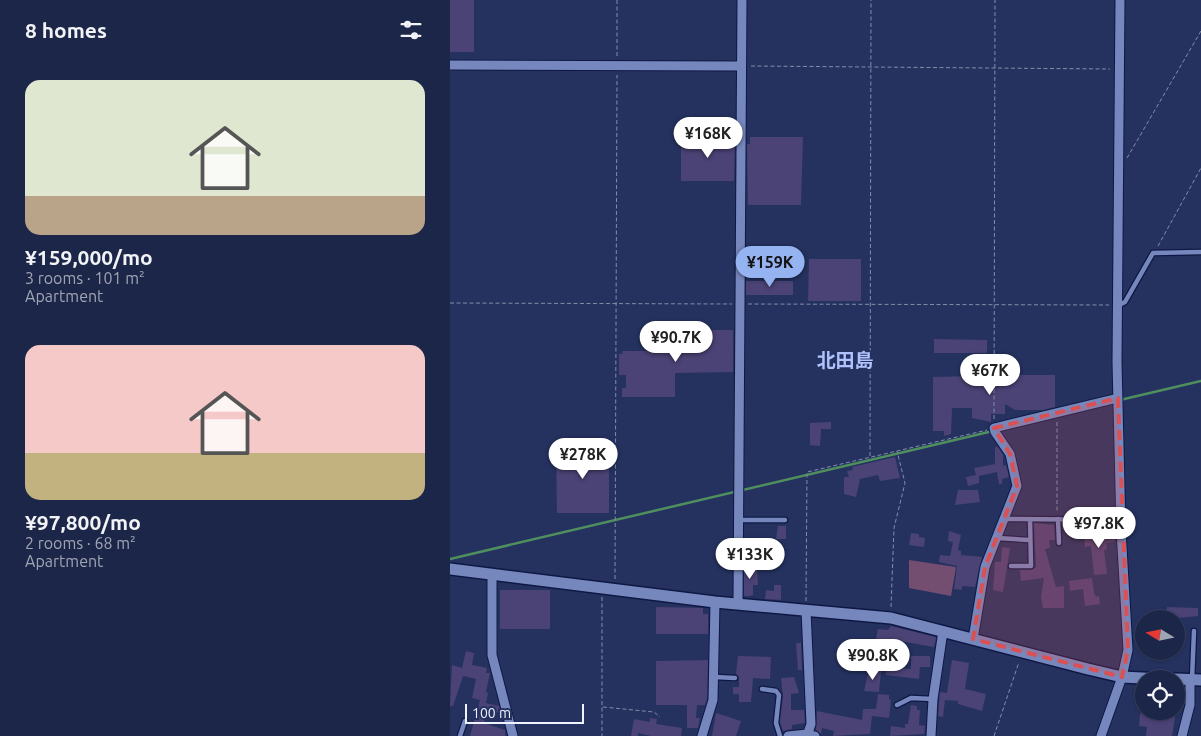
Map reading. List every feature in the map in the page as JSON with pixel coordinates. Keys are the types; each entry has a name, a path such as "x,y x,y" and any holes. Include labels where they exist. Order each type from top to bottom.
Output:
{"street":[{"path":"738,603 742,0"},
{"path":"1101,736 1122,677 1128,650 1120,520 1118,398 1120,164 1118,69 1120,0"},
{"path":"450,65 741,66"},
{"path":"973,639 985,567 1017,486 1010,454 994,428 1118,398"},
{"path":"450,569 716,602 891,618 1122,677 1135,678"},
{"path":"492,574 492,655 513,736"},
{"path":"702,736 711,712 715,677 716,602"},
{"path":"788,736 809,735 811,724 806,610"},
{"path":"931,736 933,699 943,631"},
{"path":"1182,736 1194,680"}],"lane":[{"path":"1119,305 1125,302 1154,253 1201,252"},
{"path":"1004,519 1120,520"},
{"path":"1011,566 1031,566 1030,519"},
{"path":"1058,519 1059,543"},
{"path":"740,520 784,520"},
{"path":"997,538 1029,540"},
{"path":"1194,631 1194,680"},
{"path":"715,677 736,678"},
{"path":"762,689 776,691 778,695 776,723 780,736"},
{"path":"897,705 911,698 933,699"},
{"path":"460,736 465,721"}],"path":[{"path":"615,589 617,0"},
{"path":"870,456 871,0"},
{"path":"806,610 807,472 994,428 995,0"},
{"path":"1120,164 1126,160 1201,31"},
{"path":"741,66 1118,69"},
{"path":"1154,253 1201,168"},
{"path":"450,303 1119,305"},
{"path":"1057,422 1058,519"},
{"path":"891,618 894,528 904,483 897,450"},
{"path":"602,588 602,736"},
{"path":"994,736 1023,652"},
{"path":"602,707 654,712 660,717"}],"highlighted area":[{"path":"1118,398 1128,650 1122,677 973,639 985,567 1017,486 1010,454 994,428"}],"shaded area":[{"path":"909,560 956,567 951,596 909,588"}],"building":[{"path":"450,0 474,0 474,52 450,52"},
{"path":"681,137 735,137 734,181 681,181"},
{"path":"750,137 803,137 801,205 748,205 747,144 750,144"},
{"path":"809,259 861,259 861,301 808,301"},
{"path":"746,281 793,281 793,295 746,295"},
{"path":"680,330 733,330 733,372 675,373 675,397 622,397 622,388 626,388 626,375 619,375 619,354 622,354 623,351 680,351"},
{"path":"934,339 987,340 987,353 934,353"},
{"path":"1055,375 1055,407 1043,410 1015,410 1005,404 1005,414 991,414 991,422 972,418 972,408 952,408 951,434 944,436 944,431 933,431 933,377"},
{"path":"831,422 831,429 821,429 820,446 810,445 810,423"},
{"path":"556,447 609,447 609,513 557,513"},
{"path":"995,447 998,447 1003,455 1003,466 1006,465 1009,477 1002,479 1002,484 999,484 997,472 979,476 979,483 968,486 966,477 976,475 974,468 995,464"},
{"path":"895,457 900,478 880,481 878,475 860,479 856,497 844,494 844,477 849,477 847,471 853,470 852,467"},
{"path":"958,490 978,490 980,502 955,505"},
{"path":"1034,523 1054,525 1055,540 1049,540 1050,548 1045,549 1056,587 1064,586 1064,608 1043,608 1041,597 1044,578 1021,581 1020,570 1031,570 1036,567"},
{"path":"778,526 786,526 786,539 776,539"},
{"path":"1115,530 1115,542 1106,543 1107,549 1104,550 1107,574 1094,575 1091,546 1085,547 1084,534"},
{"path":"949,531 961,535 958,550 961,551 961,555 982,557 975,587 962,586 962,590 954,589 957,566 939,562 940,555 950,556 953,542 948,541"},
{"path":"911,533 919,534 919,537 925,538 924,547 909,545"},
{"path":"1002,547 1010,548 1003,592 993,590 995,562 1001,562"},
{"path":"744,567 757,567 758,585 753,585 753,595 750,596 744,596"},
{"path":"1092,578 1094,593 1096,597 1099,596 1100,604 1085,606 1083,589 1070,591 1069,581"},
{"path":"774,585 781,585 781,600 765,599 766,590 774,591"},
{"path":"500,590 550,590 550,629 500,629"},
{"path":"656,607 703,608 703,614 708,614 708,634 656,634"},
{"path":"1167,607 1198,608 1198,616 1185,617 1185,610 1167,610"},
{"path":"891,626 936,637 934,647 894,640 889,659 869,652 872,639 876,639 878,629 888,630"},
{"path":"796,643 801,643 802,670 798,670"},
{"path":"466,651 474,653 472,665 487,668 486,673 490,673 486,703 499,706 500,710 499,713 487,710 484,723 505,730 505,736 470,736 480,700 472,698 476,679 463,676 453,706 450,706 452,665 462,668"},
{"path":"738,656 771,657 770,679 753,678 751,702 739,702 739,694 733,694 733,687 739,687 739,678 736,674"},
{"path":"911,656 930,656 930,667 920,667 919,679 886,675 886,667 911,669"},
{"path":"708,660 707,699 705,705 697,705 696,718 700,718 698,728 687,728 687,705 656,705 656,661"},
{"path":"952,660 969,663 965,689 986,694 982,711 958,704 958,701 945,700 943,717 938,716 940,692 947,693"},
{"path":"869,670 881,671 879,692 864,691"},
{"path":"794,677 799,693 791,694 791,710 804,710 805,723 792,725 792,729 783,731 780,722 783,696 781,678"},
{"path":"878,694 889,695 891,700 889,718 872,716 870,734 833,736 834,731 822,728 821,734 816,730 817,711 862,720 863,709 876,709"},
{"path":"911,705 917,706 917,710 920,710 919,725 925,726 924,734 890,736 891,726 905,728 905,724 908,724"},
{"path":"716,713 741,721 736,736 712,736"},
{"path":"650,718 657,719 656,724 682,728 681,736 651,736 638,733 638,736 631,736 634,719 650,722"},
{"path":"1139,720 1175,720 1172,736 1146,736 1147,727 1139,726"}],"waterway":[{"path":"1120,400 1201,381"},
{"path":"450,559 993,431"}],"district":[{"name":"北田島","path":"845,360"}]}
